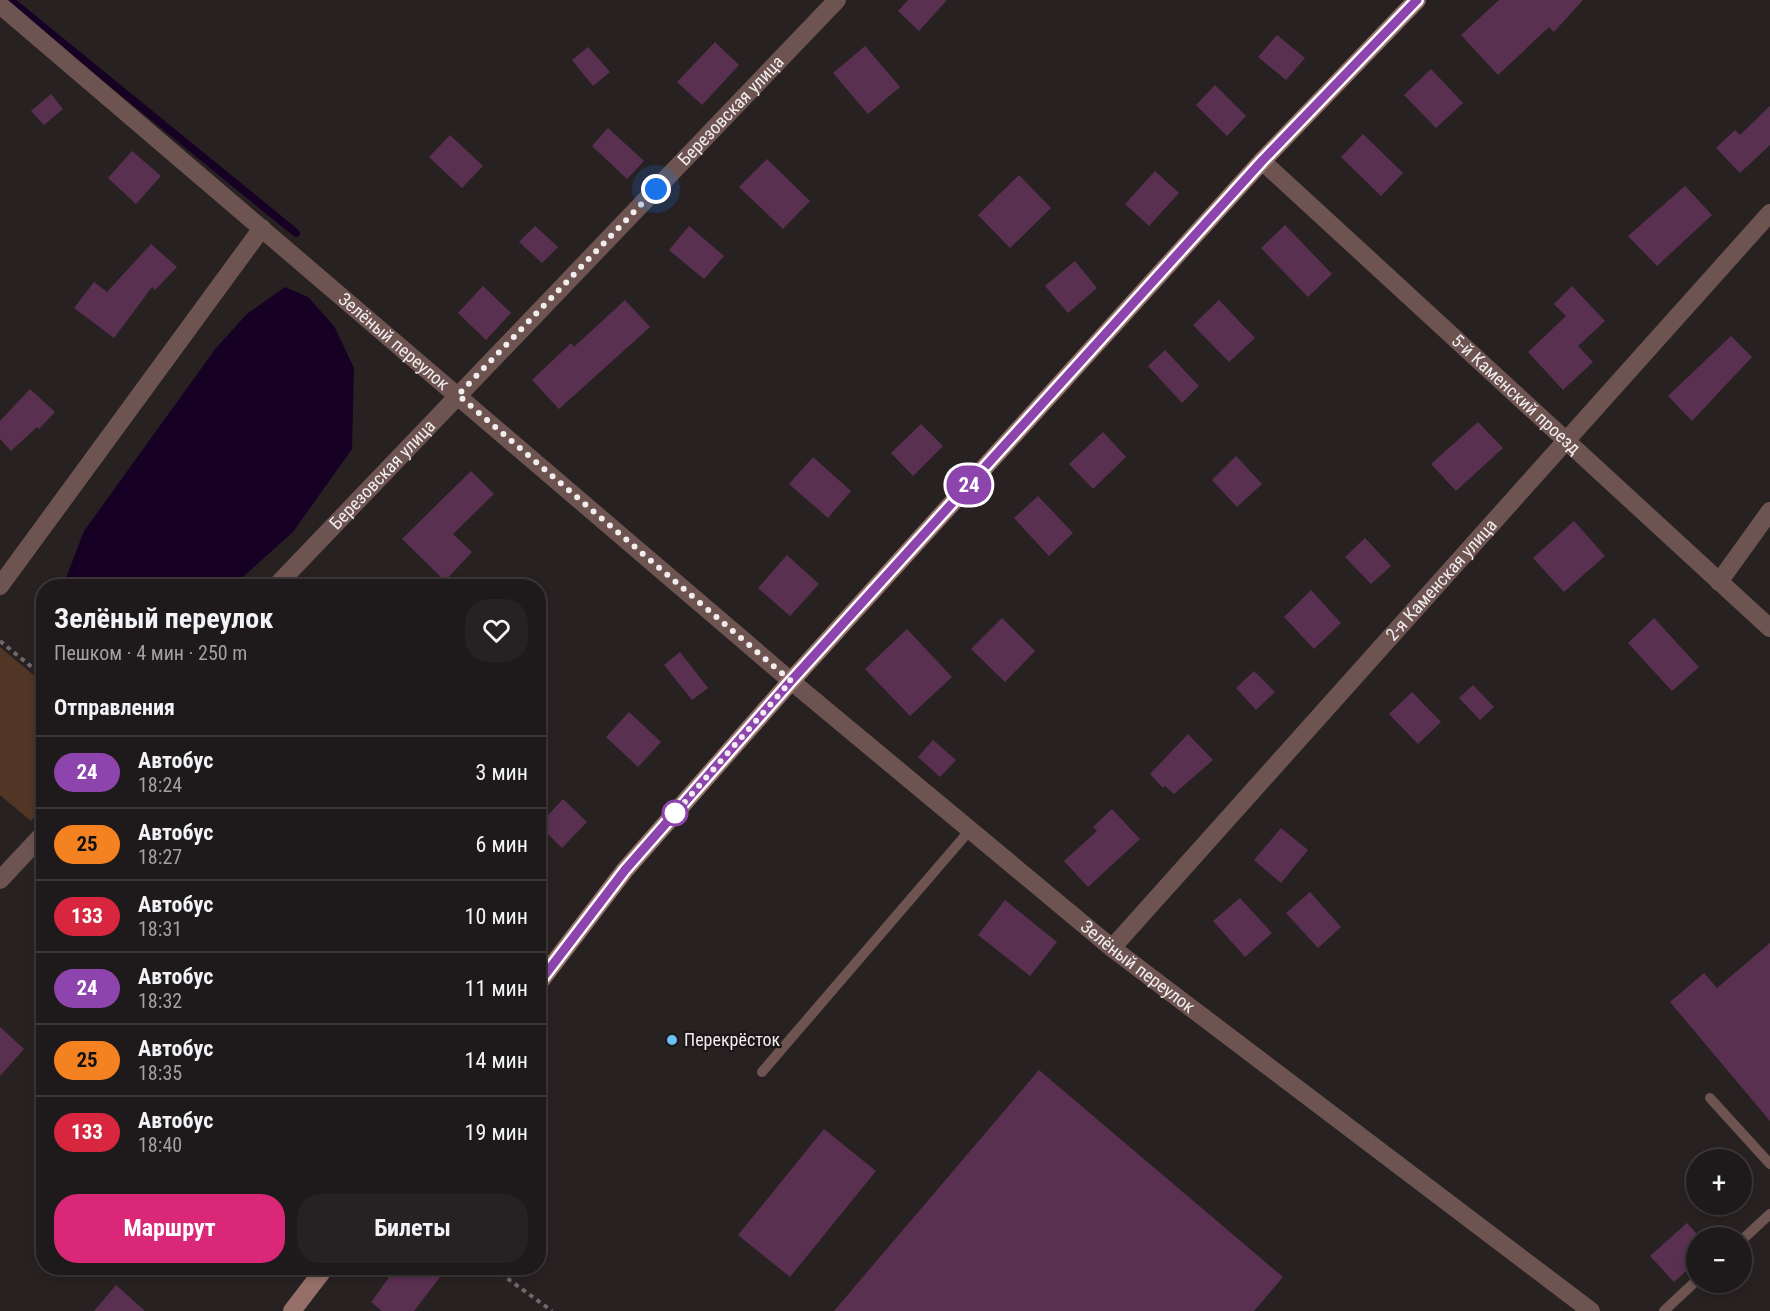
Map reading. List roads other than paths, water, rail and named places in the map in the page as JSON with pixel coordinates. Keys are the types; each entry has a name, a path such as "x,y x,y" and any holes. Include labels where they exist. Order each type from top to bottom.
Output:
{"street":[{"name":"Березовская улица","path":"283,579 837,0"},
{"path":"546,974 625,870 791,681 1262,161 1417,0"},
{"name":"Зелёный переулок","path":"0,5 791,681 1112,948 1592,1311"},
{"name":"5-й Каменский проезд","path":"1262,161 1770,628"},
{"name":"2-я Каменская улица","path":"1112,948 1770,213"},
{"path":"0,586 262,228"},
{"path":"1719,582 1770,511"},
{"path":"0,880 36,842"},
{"path":"292,1311 320,1275"}],"lane":[{"path":"762,1072 970,830"},
{"path":"1710,1098 1770,1164"},
{"path":"1752,1231 1770,1214"},
{"path":"1664,1311 1686,1290"}],"waterway":[{"path":"10,0 296,233"}],"place":[{"name":"Перекрёсток","path":"672,1040"}]}
